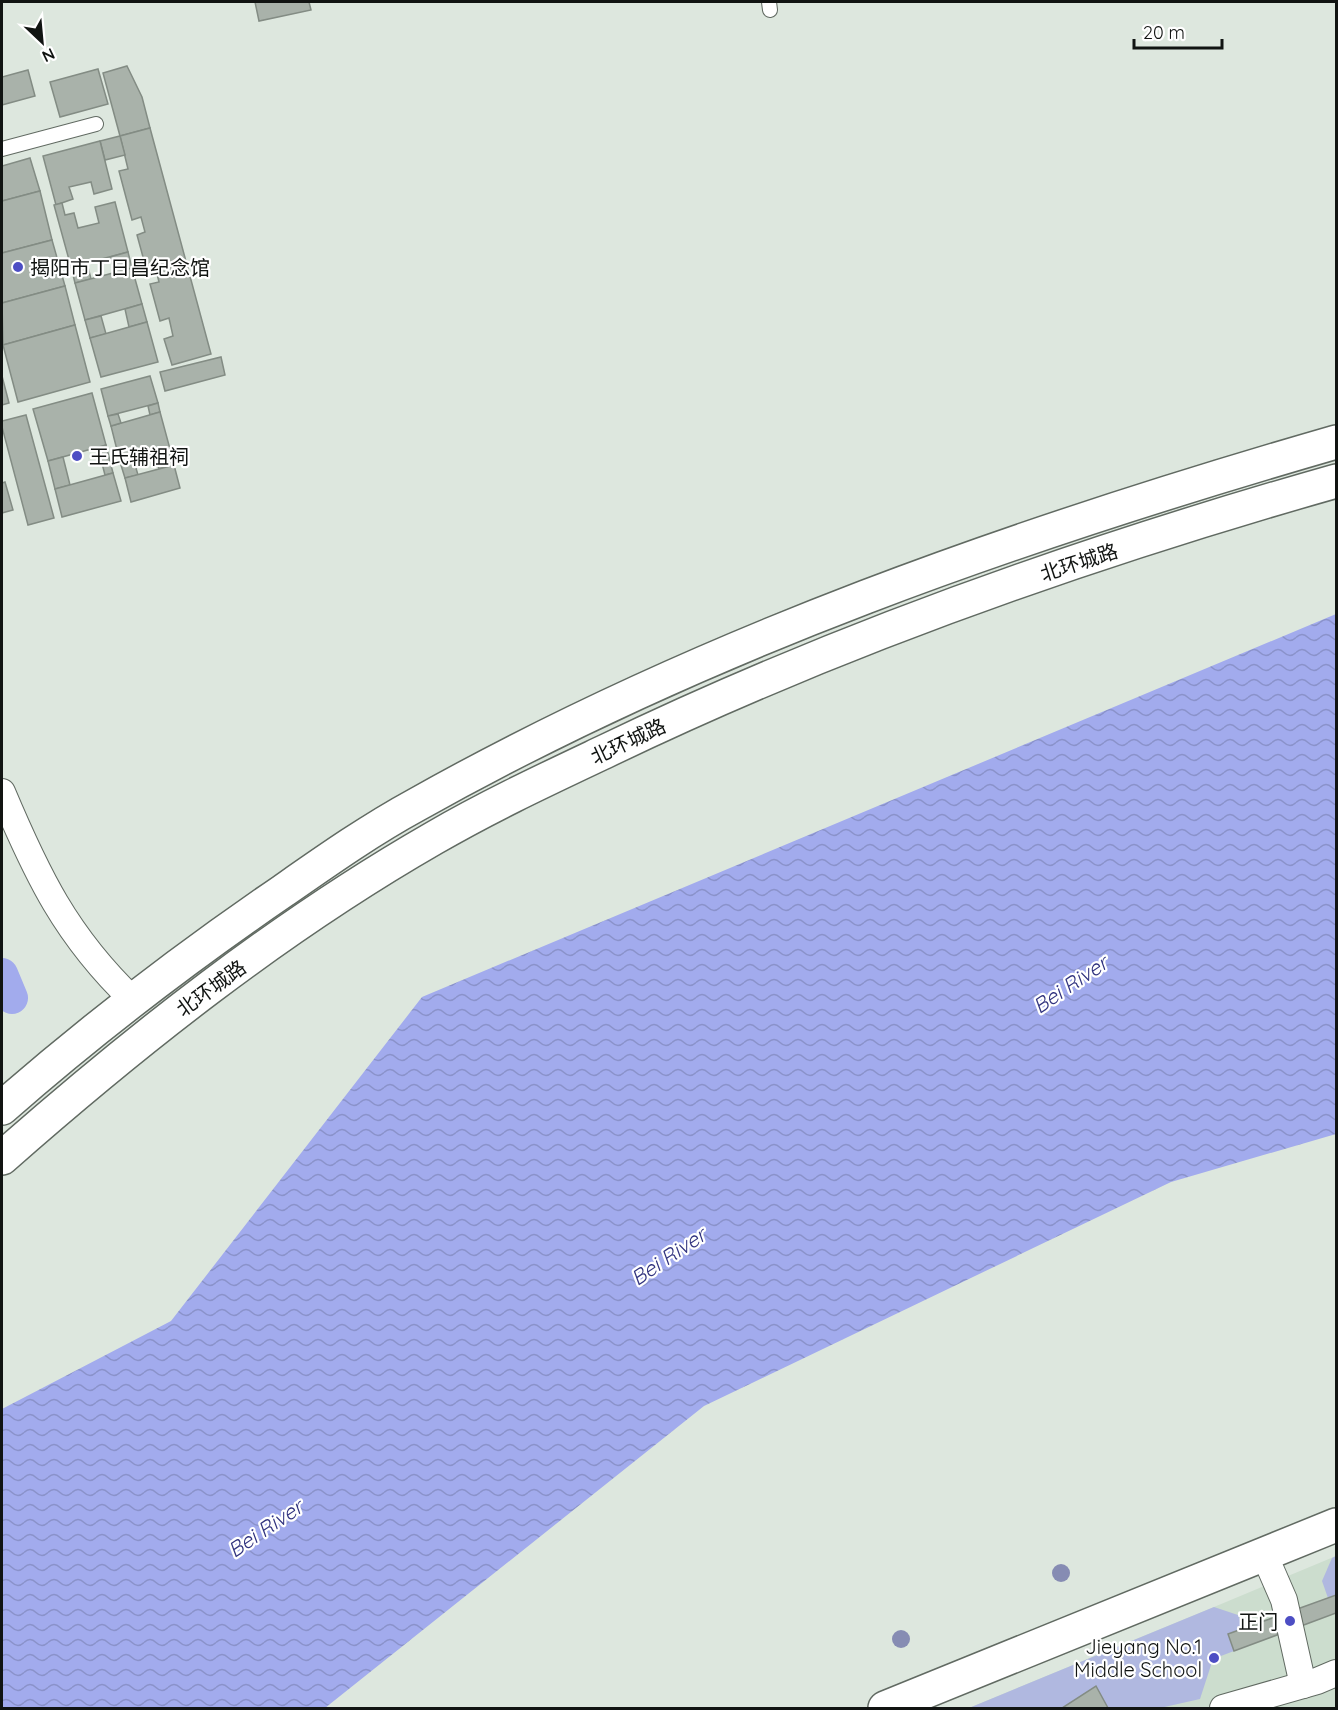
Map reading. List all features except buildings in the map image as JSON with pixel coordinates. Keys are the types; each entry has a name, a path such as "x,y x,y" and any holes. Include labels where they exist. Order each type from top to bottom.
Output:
{"main road":[{"name":"北环城路","path":"2,1108 133,1000 243,918 415,805 624,700 713,660 894,587 1102,515 1336,442"},
{"name":"北环城路","path":"2,1158 131,1048 265,948 434,838 536,784 728,694 897,626 1048,572 1336,481"},
{"path":"885,1708 1336,1525"}],"street":[{"path":"2,792 36,870 54,903 98,964 133,1000"},
{"path":"1264,1554 1284,1600 1303,1685"},
{"path":"1223,1708 1336,1673"}],"lane":[{"path":"2,149 96,124"}],"shaded area":[{"name":"Jieyang No.1 Middle School","path":"1336,1556 1336,1708 969,1708 1214,1607"},
{"path":"1336,1556 1336,1595 1328,1598 1322,1581 1332,1558"},
{"path":"1214,1607 1238,1615 1244,1629 1228,1634 1234,1651 1213,1659 1200,1699 1160,1708 1108,1708 1096,1686 1062,1708 969,1708"}],"water":[{"name":"Bei River","path":"1336,614 1336,1134 1171,1182 704,1406 325,1708 2,1708 2,1409 171,1321 422,997"}],"waterway":[{"path":"2,974 12,998"}],"place":[{"name":"揭阳市丁日昌纪念馆","path":"18,267"},
{"name":"王氏辅祖祠","path":"77,456"},
{"name":"正门","path":"1290,1621"},
{"name":"Jieyang No.1 Middle School","path":"1214,1658"}]}
